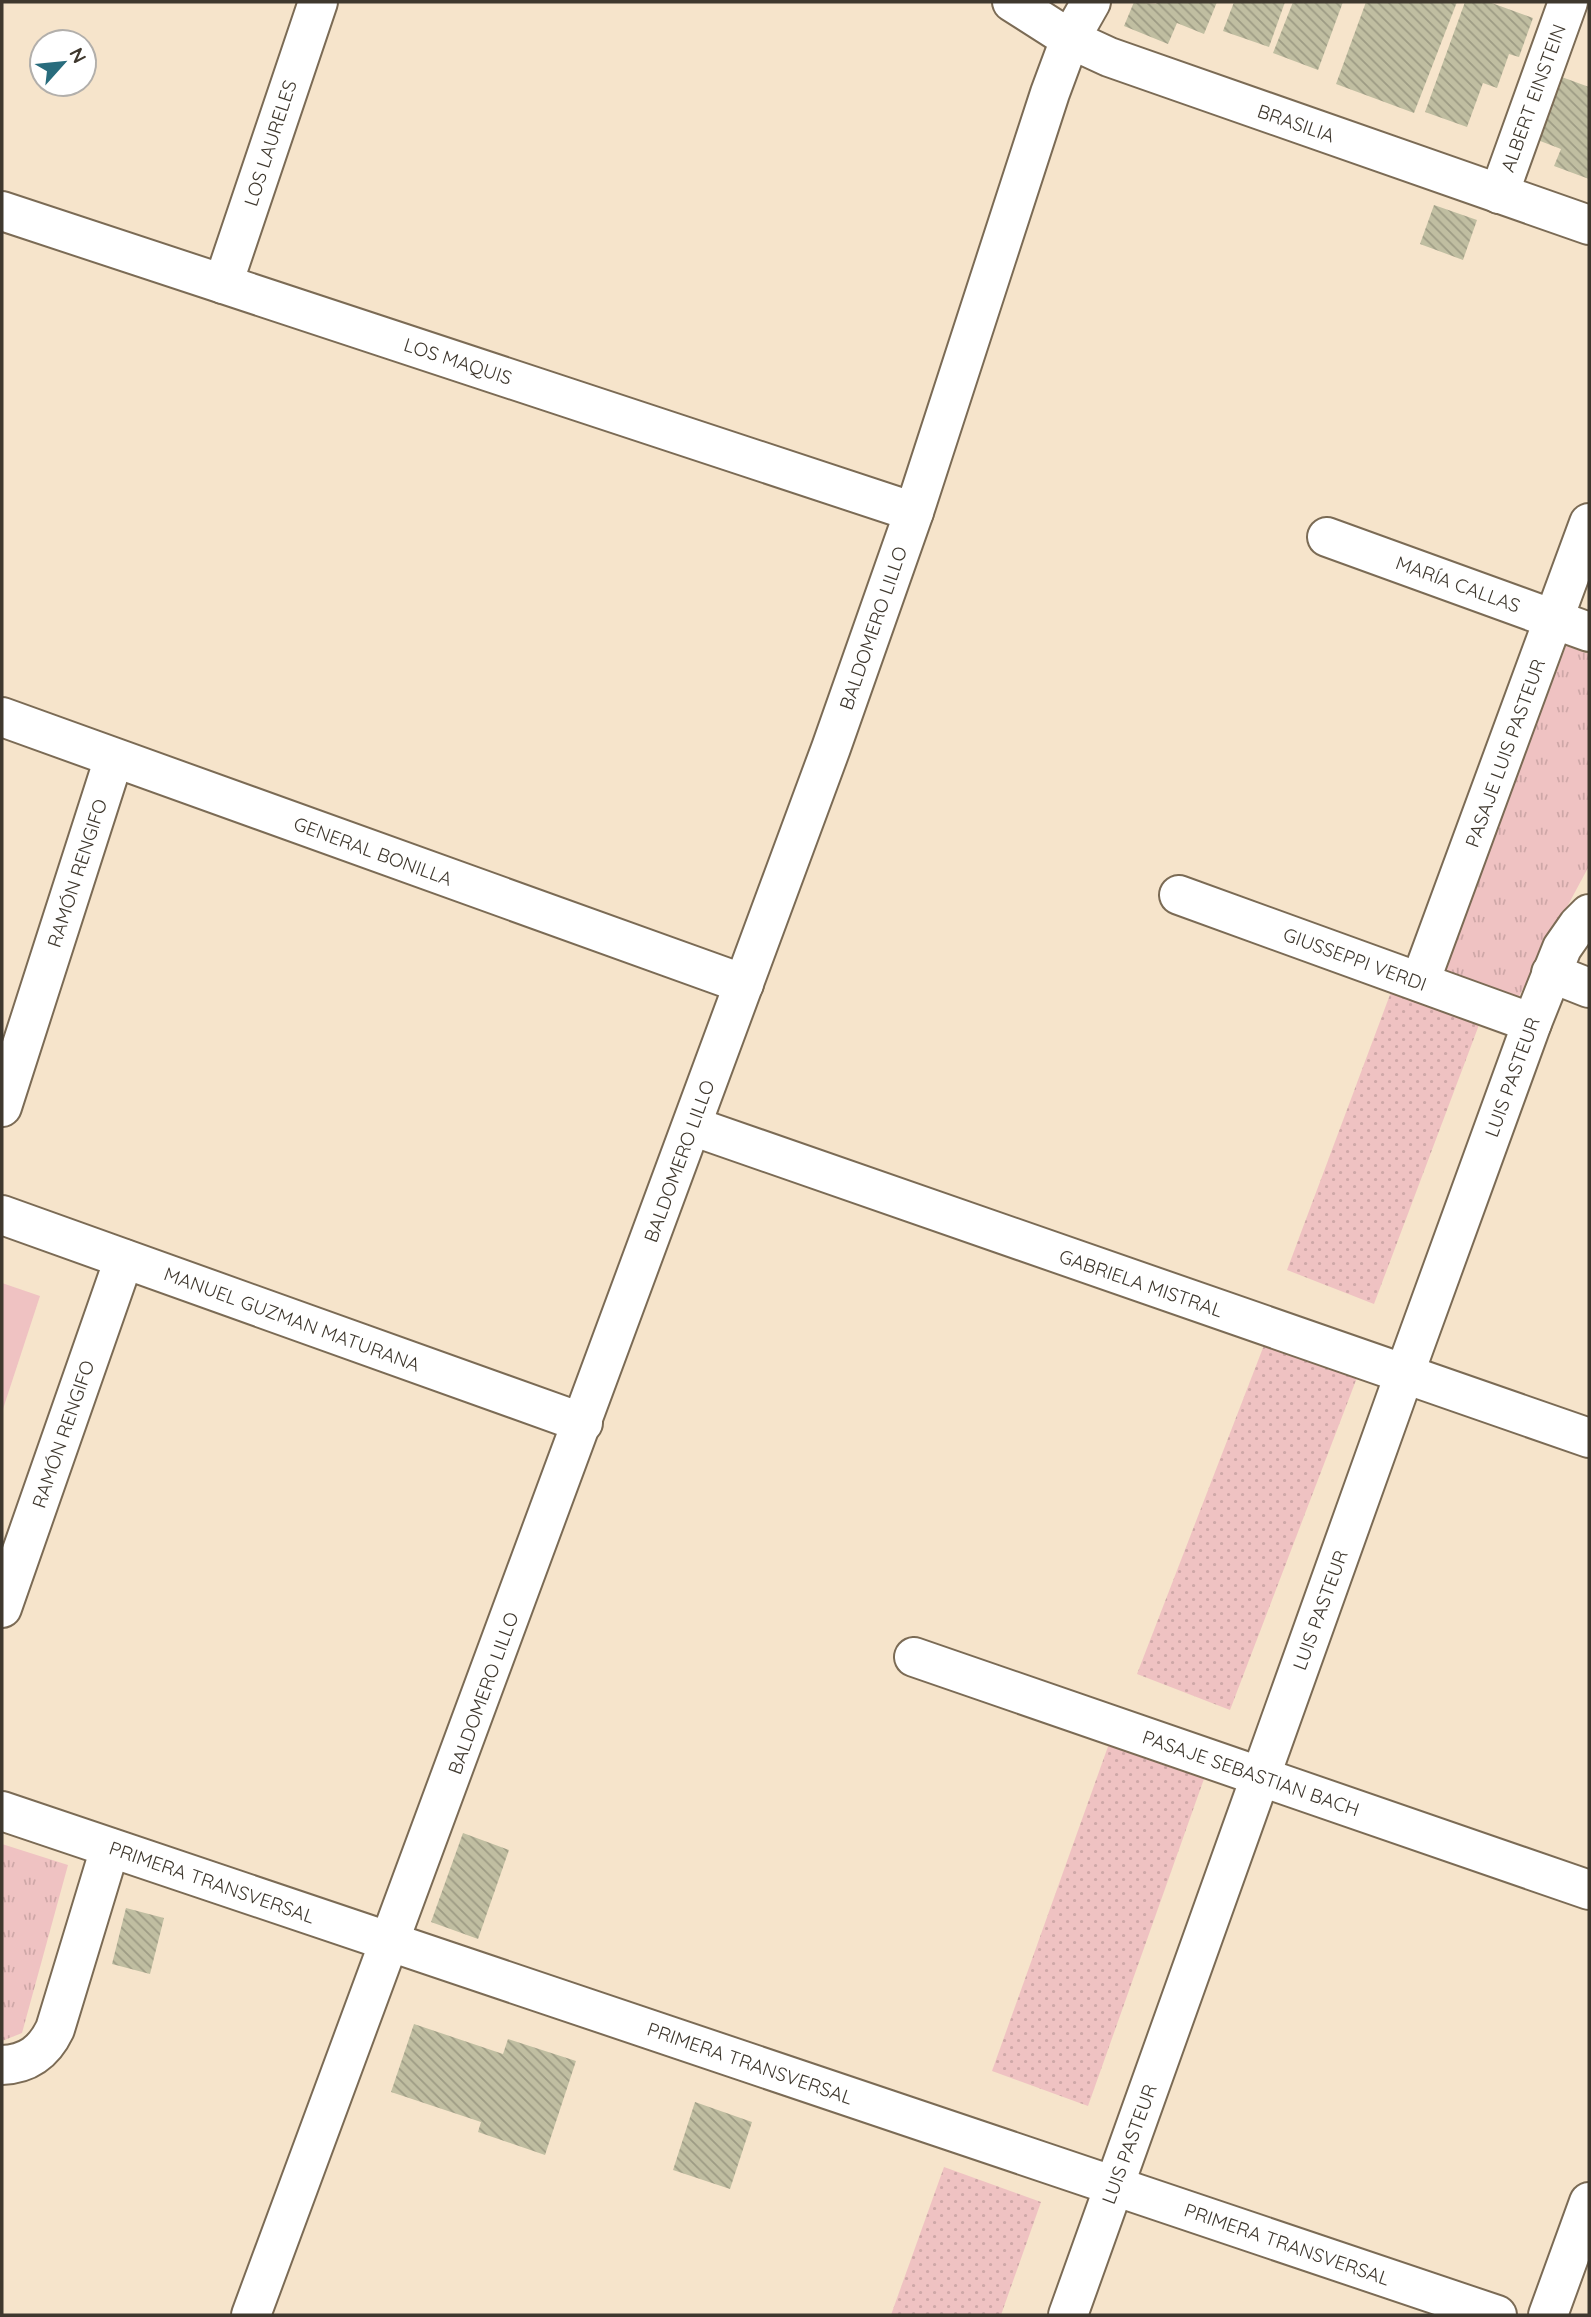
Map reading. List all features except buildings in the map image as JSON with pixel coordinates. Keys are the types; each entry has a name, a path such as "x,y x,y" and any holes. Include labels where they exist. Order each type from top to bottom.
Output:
{"street":[{"name":"LOS LAURELES","path":"223,284 318,2"},
{"name":"BRASILIA","path":"1012,2 1070,39 1109,57 1589,225"},
{"name":"BALDOMERO LILLO","path":"251,2315 744,984 914,512 1050,93 1070,39 1091,2"},
{"name":"ALBERT EINSTEIN","path":"1499,194 1568,2"},
{"name":"LOS MAQUIS","path":"2,211 914,512"},
{"name":"PASAJE LUIS PASTEUR","path":"1420,982 1589,523"},
{"name":"MARÍA CALLAS","path":"1327,537 1589,632"},
{"name":"GENERAL BONILLA","path":"2,717 744,984"},
{"name":"RAMÓN RENGIFO","path":"2,1107 114,758"},
{"name":"GIUSSEPPI VERDI","path":"1179,895 1532,1023"},
{"name":"LUIS PASTEUR","path":"1068,2315 1532,1023 1562,948 1589,914"},
{"path":"1551,973 1589,988"},
{"name":"GABRIELA MISTRAL","path":"692,1126 1589,1438"},
{"name":"MANUEL GUZMAN MATURANA","path":"2,1215 583,1423"},
{"name":"RAMÓN RENGIFO","path":"2,1608 124,1259"},
{"name":"PASAJE SEBASTIAN BACH","path":"914,1657 1589,1889"},
{"name":"PRIMERA TRANSVERSAL","path":"2,1811 1497,2315"},
{"path":"2,2065 17,2064 30,2059 41,2051 55,2029 110,1847"},
{"path":"1548,2315 1589,2202"}],"green space":[{"path":"1566,646 1589,654 1589,866 1516,1002 1441,975"},
{"path":"1400,968 1488,1001 1374,1304 1287,1270"},
{"path":"2,1283 40,1296 2,1412"},
{"path":"1266,1340 1358,1375 1230,1710 1137,1674"},
{"path":"1110,1741 1205,1776 1088,2106 992,2071"},
{"path":"2,1844 68,1865 22,2033 2,2041"},
{"path":"944,2167 1041,2202 1001,2315 891,2315"}]}
